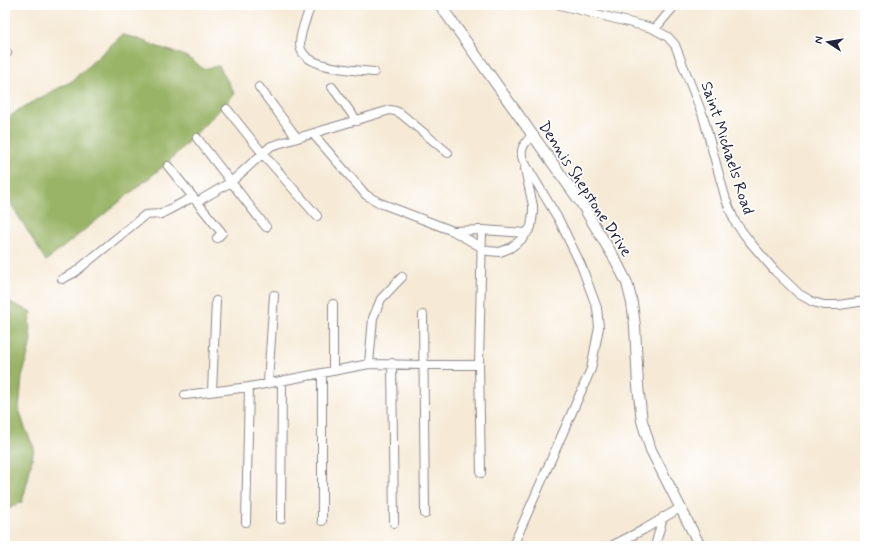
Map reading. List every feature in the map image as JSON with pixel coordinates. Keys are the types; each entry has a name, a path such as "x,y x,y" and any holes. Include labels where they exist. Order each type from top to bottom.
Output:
{"street":[{"path":"311,5 300,44 301,50 306,58 331,67 374,72"},
{"name":"Dennis Shepstone Drive","path":"440,5 581,203 607,244 627,283 632,302 635,326 638,386 642,421 651,450 700,546"},
{"name":"Saint Michaels Road","path":"560,5 655,29 668,37 675,45 703,116 726,200 736,222 750,242 775,271 799,294 813,302 824,305 840,305 865,301"},
{"path":"655,29 675,5"},
{"path":"259,87 297,138"},
{"path":"332,87 358,121"},
{"path":"228,109 263,154 317,216"},
{"path":"62,279 74,273 145,215 161,214 231,182 271,146 358,121 390,110 395,110 448,153"},
{"path":"312,134 366,195 380,203 453,231 488,251 500,252 517,244 531,226 533,213 522,150 523,146 532,135"},
{"path":"197,138 266,226"},
{"path":"513,546 591,369 599,327 597,308 581,265 559,220 523,160"},
{"path":"168,166 222,233 217,238"},
{"path":"453,231 482,230 527,233"},
{"path":"481,473 479,364 482,230"},
{"path":"369,364 373,318 381,299 402,277"},
{"path":"268,382 274,295"},
{"path":"212,391 216,301"},
{"path":"333,304 333,370"},
{"path":"423,314 425,514"},
{"path":"186,396 212,391 249,387 268,382 322,374 333,370 369,364 479,364"},
{"path":"392,364 394,523"},
{"path":"322,374 322,521"},
{"path":"281,519 282,381"},
{"path":"246,522 249,387"},
{"path":"612,546 680,508"},
{"path":"655,546 663,517"}],"green space":[{"path":"122,35 136,38 182,55 192,60 203,69 219,66 235,94 165,165 46,261 5,194 5,120 20,109 72,81"},
{"path":"5,300 32,312 29,321 31,340 22,377 19,409 25,428 34,448 22,502 13,506 5,514"}]}
